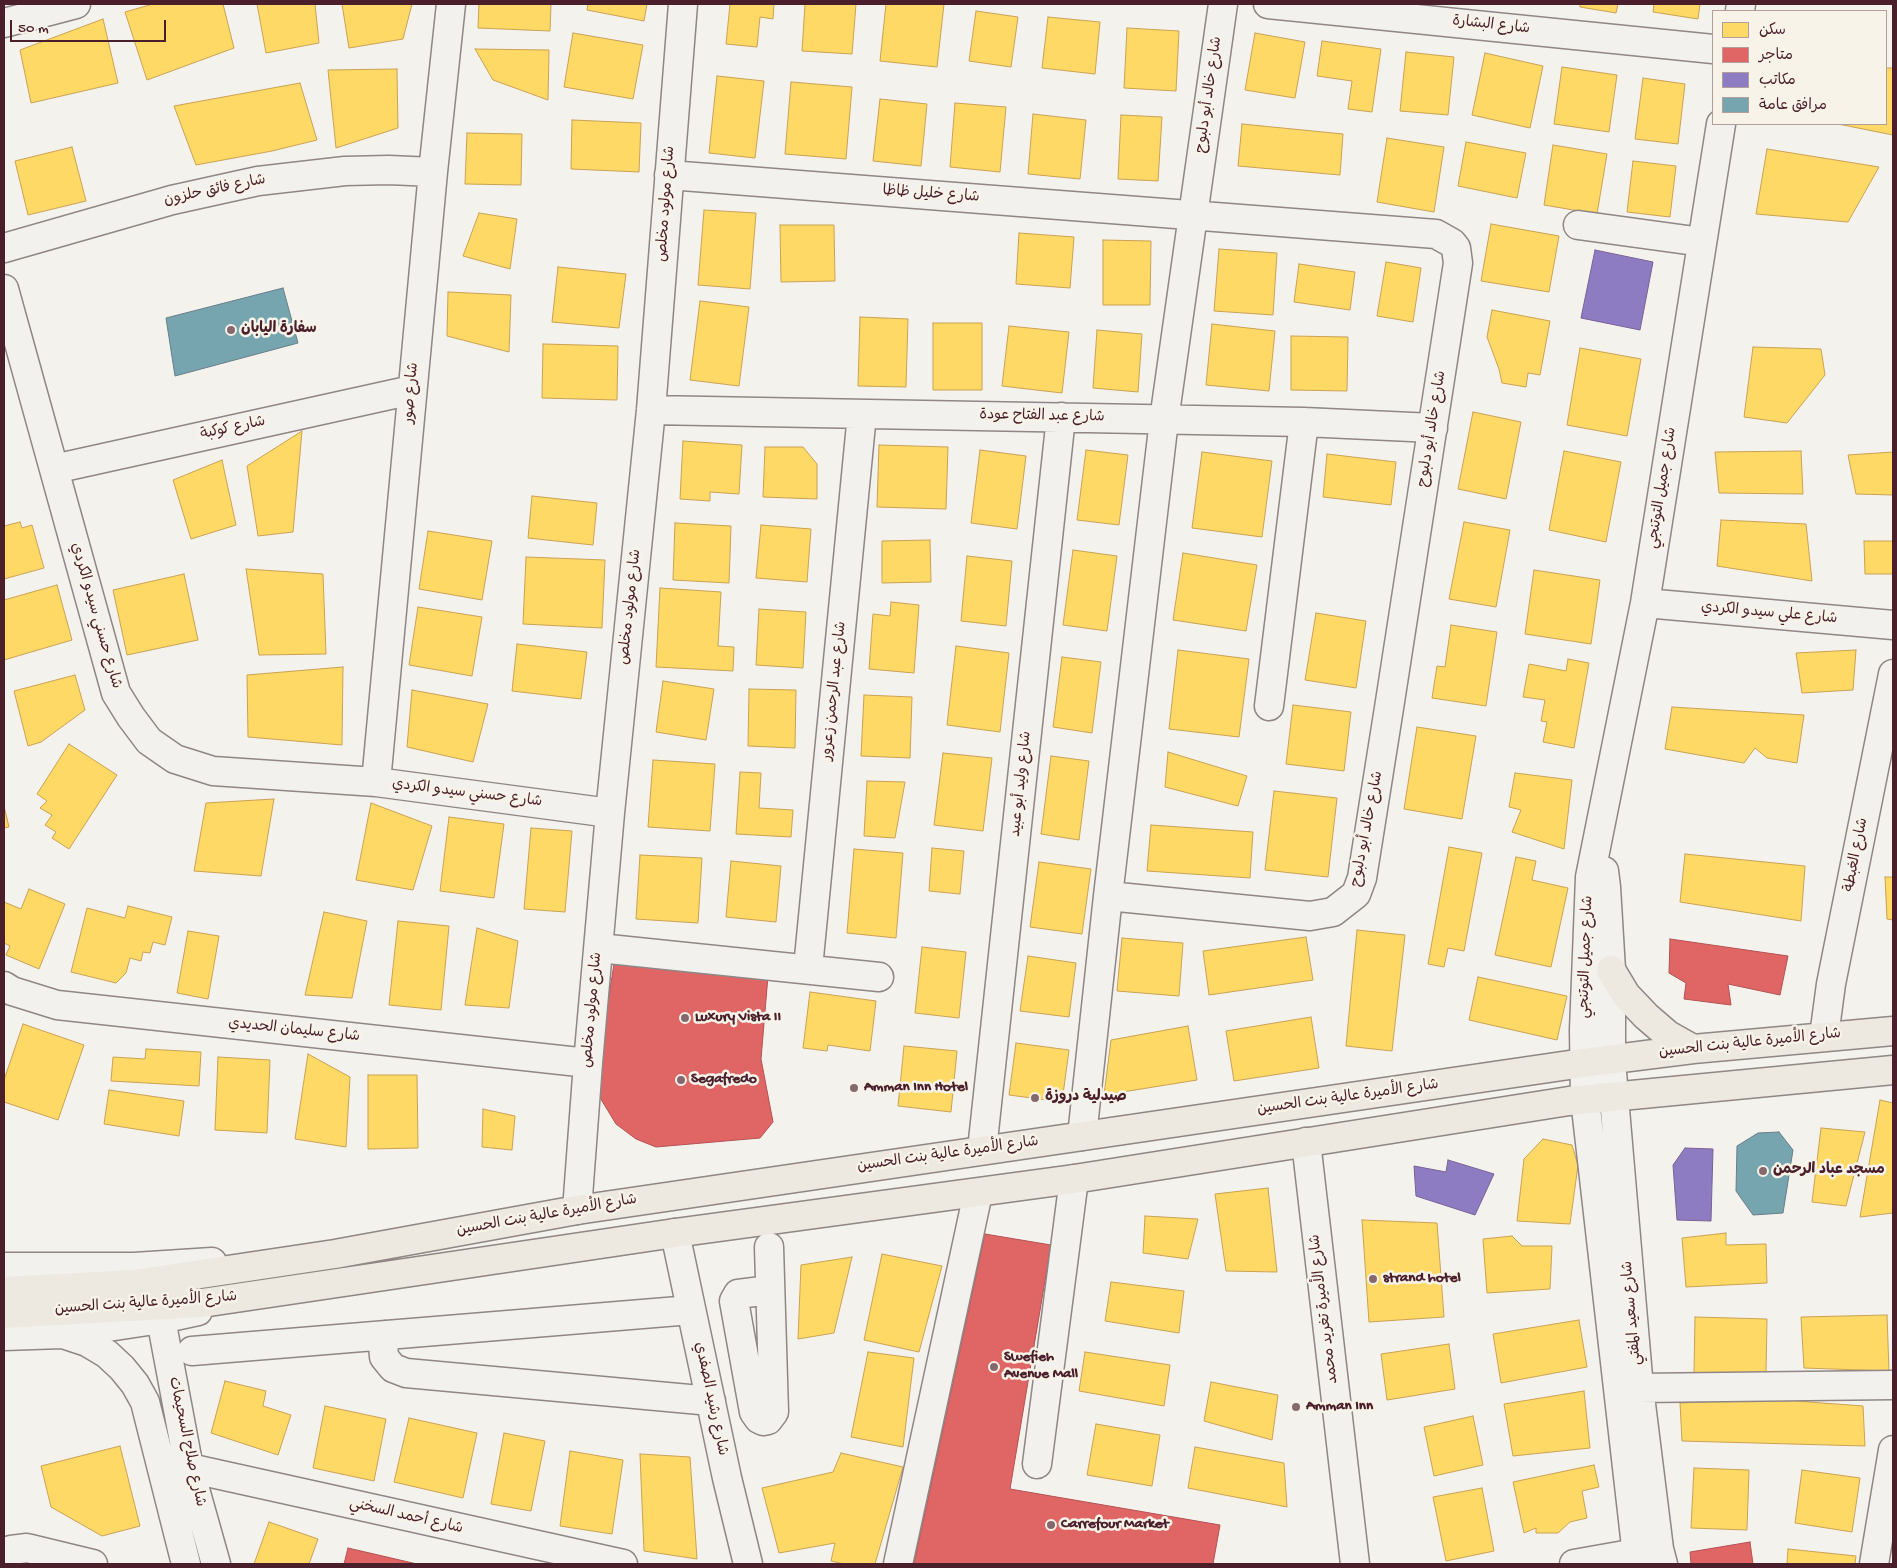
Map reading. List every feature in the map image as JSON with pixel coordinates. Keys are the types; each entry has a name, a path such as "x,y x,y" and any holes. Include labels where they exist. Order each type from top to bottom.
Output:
{"main road":[{"path":"1611,970 1626,995 1646,1016 1668,1034 1693,1049"},
{"name":"شارع الأميرة عالية بنت الحسين","path":"4,1291 134,1284 335,1254 577,1210 1583,1063 1693,1049 1893,1031"},
{"name":"شارع الأميرة عالية بنت الحسين","path":"4,1314 202,1303 675,1233 1074,1179 1614,1096 1893,1070"}],"street":[{"path":"4,23 76,4"},
{"name":"شارع صور","path":"376,782 433,172 451,4"},
{"name":"شارع مولود مخلص","path":"577,1210 610,813 651,410 683,4"},
{"name":"شارع خالد أبو دلبوح","path":"1192,215 1436,234 1452,243 1456,248 1458,263 1363,869 1356,894 1333,912 1310,916 1108,896 1164,420 1192,215 1223,4"},
{"name":"شارع البشارة","path":"1268,4 1712,49"},
{"name":"شارع جميل التوتنجي","path":"1583,1063 1590,877 1644,603 1721,125"},
{"name":"شارع فائق حلزون","path":"4,248 172,200 258,181 345,171 433,172"},
{"name":"شارع خليل ظاظا","path":"669,175 1192,215"},
{"path":"1578,225 1702,242"},
{"name":"شارع حسني سيدو الكردي","path":"4,289 116,692 131,717 149,741 175,759 213,771 376,782 610,813"},
{"name":"شارع كوكبة","path":"54,469 412,390"},
{"name":"شارع عبد الفتاح عودة","path":"651,410 1304,422 1433,428"},
{"name":"شارع عبد الرحمن زعرور","path":"808,968 862,414"},
{"name":"شارع وليد أبو عبيد","path":"982,1150 1061,417"},
{"path":"1269,706 1304,422"},
{"name":"شارع علي سيدو الكردي","path":"1644,603 1893,625"},
{"name":"شارع الغبطة","path":"1824,1036 1831,984 1893,674"},
{"name":"شارع جميل التوتنجي","path":"1596,851 1602,862 1606,887 1611,970 1611,1060"},
{"path":"1082,1136 1108,896"},
{"path":"599,948 808,968 879,977"},
{"name":"شارع سليمان الحديدي","path":"4,986 12,991 57,1005 588,1063"},
{"name":"شارع سعيد المفتي","path":"1611,1060 1639,1388 1649,1558"},
{"name":"شارع سعيد المفتي","path":"1583,1063 1585,1100 1649,1558"},
{"name":"شارع الأميرة تغريد محمد","path":"1306,1142 1355,1564"},
{"path":"1037,1464 1074,1179"},
{"path":"898,1564 978,1193"},
{"name":"شارع رشيد الصفدي","path":"675,1233 748,1564"},
{"path":"769,1247 774,1412 768,1420 763,1421 759,1420 754,1412 734,1301 736,1296 741,1294 770,1290"},
{"path":"4,1267 134,1267 335,1254"},
{"path":"4,1336 62,1334 161,1319 344,1282"},
{"path":"192,1351 691,1310"},
{"name":"شارع صلاح السحيمات","path":"161,1319 189,1468 216,1564"},
{"path":"697,1338 771,1327"},
{"path":"62,1334 87,1342 107,1354 122,1368 142,1396 186,1564"},
{"path":"385,1335 383,1350 388,1363 393,1368 406,1373 711,1401"},
{"path":"1639,1388 1893,1385"},
{"path":"1874,1564 1893,1450"},
{"name":"شارع أحمد السخني","path":"189,1468 623,1564"},
{"path":"4,1557 12,1550 27,1548 93,1564"},
{"path":"1574,1564 1649,1558"}],"building: سكن":[{"path":"153,4 223,4 234,48 147,80 125,12"},
{"path":"257,4 315,4 319,43 266,53"},
{"path":"342,4 412,4 403,39 349,48"},
{"path":"479,4 551,4 550,31 478,28"},
{"path":"588,4 647,4 644,21 587,10"},
{"path":"730,4 774,4 773,19 760,17 757,47 726,44"},
{"path":"805,4 856,4 852,54 802,51"},
{"path":"886,4 944,4 937,67 880,61"},
{"path":"1580,4 1618,4 1616,13 1580,7"},
{"path":"1654,4 1700,4 1698,19 1653,12"},
{"path":"976,11 1018,17 1011,67 969,61"},
{"path":"1048,17 1100,22 1095,74 1042,68"},
{"path":"103,19 118,83 31,103 20,50"},
{"path":"1127,28 1179,31 1176,91 1124,88"},
{"path":"573,33 643,45 633,99 564,87"},
{"path":"1255,33 1305,42 1295,98 1245,90"},
{"path":"1322,41 1381,49 1372,112 1348,109 1352,81 1317,76"},
{"path":"475,49 549,50 548,100 493,80"},
{"path":"1406,52 1454,57 1448,115 1400,111"},
{"path":"1485,53 1543,66 1530,128 1472,115"},
{"path":"1562,67 1617,75 1609,132 1554,124"},
{"path":"1887,68 1893,68 1893,135 1843,125 1887,125"},
{"path":"397,69 398,128 336,148 328,70"},
{"path":"717,76 764,81 755,158 709,153"},
{"path":"1643,78 1685,84 1678,144 1635,139"},
{"path":"791,82 852,87 846,159 785,154"},
{"path":"300,83 317,140 272,151 196,165 174,106"},
{"path":"880,99 927,104 921,166 873,161"},
{"path":"955,103 1006,107 1000,172 950,167"},
{"path":"1033,114 1086,120 1080,179 1028,174"},
{"path":"1121,115 1162,117 1158,181 1118,179"},
{"path":"572,120 641,123 639,172 571,169"},
{"path":"1242,124 1343,134 1340,175 1238,166"},
{"path":"467,133 522,134 521,185 465,184"},
{"path":"1387,138 1444,147 1434,212 1377,202"},
{"path":"1466,142 1526,153 1517,198 1458,186"},
{"path":"1553,145 1607,154 1597,214 1544,205"},
{"path":"72,147 86,201 28,215 15,161"},
{"path":"1767,149 1879,167 1848,222 1756,214"},
{"path":"1633,161 1676,166 1670,217 1627,212"},
{"path":"704,210 756,213 750,289 698,285"},
{"path":"479,213 517,219 510,269 463,256"},
{"path":"1491,224 1559,236 1549,292 1481,281"},
{"path":"780,225 834,225 835,281 781,282"},
{"path":"1019,233 1074,237 1070,288 1016,284"},
{"path":"1103,240 1151,241 1150,305 1103,305"},
{"path":"1219,249 1277,253 1273,315 1214,311"},
{"path":"1386,262 1421,268 1413,322 1377,316"},
{"path":"1299,264 1355,272 1350,310 1294,302"},
{"path":"558,267 626,274 619,328 552,322"},
{"path":"448,292 511,295 509,352 447,336"},
{"path":"700,301 749,307 739,386 690,380"},
{"path":"1492,310 1550,321 1540,375 1528,373 1526,387 1502,383 1487,337"},
{"path":"860,317 908,319 906,387 858,386"},
{"path":"933,323 982,323 982,390 933,390"},
{"path":"1212,324 1275,331 1269,391 1206,385"},
{"path":"1009,326 1069,332 1062,393 1002,386"},
{"path":"1097,330 1142,334 1138,392 1093,388"},
{"path":"1291,336 1348,337 1347,391 1291,390"},
{"path":"543,344 618,346 617,400 542,398"},
{"path":"1753,347 1821,349 1825,375 1787,423 1744,417"},
{"path":"1580,348 1641,359 1627,436 1567,425"},
{"path":"1473,412 1521,422 1506,499 1458,489"},
{"path":"302,431 293,532 258,536 247,466"},
{"path":"683,441 742,445 739,494 710,492 710,501 680,499"},
{"path":"879,445 948,447 946,509 877,507"},
{"path":"765,447 803,447 817,464 817,499 763,497"},
{"path":"980,450 1026,456 1017,529 971,523"},
{"path":"1086,450 1128,455 1119,525 1077,520"},
{"path":"1564,451 1621,462 1606,542 1549,530"},
{"path":"1801,451 1803,494 1719,493 1715,452"},
{"path":"1202,452 1272,461 1262,537 1192,528"},
{"path":"1893,452 1893,495 1856,494 1848,455"},
{"path":"1327,454 1396,462 1391,505 1323,497"},
{"path":"222,460 236,525 191,539 173,480"},
{"path":"532,496 597,503 593,545 528,538"},
{"path":"1721,520 1806,524 1812,581 1717,566"},
{"path":"20,522 22,528 32,525 44,568 4,579 4,526"},
{"path":"1464,522 1510,530 1496,607 1449,599"},
{"path":"675,523 731,526 729,583 673,580"},
{"path":"761,525 811,529 807,582 756,578"},
{"path":"428,531 492,541 482,600 419,589"},
{"path":"930,540 931,582 882,583 882,541"},
{"path":"1864,541 1893,541 1893,574 1865,574"},
{"path":"1073,550 1117,556 1107,631 1063,625"},
{"path":"1183,553 1257,565 1246,631 1173,620"},
{"path":"967,556 1012,561 1006,626 961,621"},
{"path":"526,557 605,560 602,628 523,624"},
{"path":"246,569 323,574 326,654 259,655"},
{"path":"1534,570 1600,580 1591,644 1525,634"},
{"path":"184,574 198,640 127,655 113,590"},
{"path":"57,585 72,640 4,660 4,600"},
{"path":"660,588 721,592 718,646 734,647 733,671 656,667"},
{"path":"891,602 919,605 914,673 869,669 873,614 890,616"},
{"path":"418,607 482,617 472,676 409,665"},
{"path":"759,609 806,612 803,668 756,665"},
{"path":"1316,613 1366,621 1356,688 1305,680"},
{"path":"1451,625 1497,632 1486,706 1432,698 1437,666 1445,667"},
{"path":"517,644 587,652 581,699 512,691"},
{"path":"956,646 1009,653 1000,732 947,725"},
{"path":"1178,650 1249,659 1239,737 1169,729"},
{"path":"1856,650 1853,690 1802,693 1796,653"},
{"path":"1062,657 1101,662 1092,733 1053,727"},
{"path":"1568,659 1589,663 1574,748 1543,742 1547,722 1541,721 1545,700 1523,697 1529,664 1566,671"},
{"path":"343,667 342,745 248,737 247,675"},
{"path":"75,675 85,710 41,742 28,746 14,691"},
{"path":"663,681 714,689 706,740 656,732"},
{"path":"749,689 796,690 795,748 748,746"},
{"path":"412,690 488,704 473,762 407,747"},
{"path":"864,695 912,697 910,758 861,756"},
{"path":"1293,705 1351,712 1344,771 1286,764"},
{"path":"1672,707 1804,715 1797,763 1767,758 1755,748 1744,763 1665,749"},
{"path":"1417,727 1476,736 1462,819 1404,809"},
{"path":"69,744 117,775 69,849 52,838 56,832 45,825 52,815 40,808 47,801 37,794"},
{"path":"1168,752 1247,776 1238,806 1165,787"},
{"path":"943,753 992,758 983,831 934,825"},
{"path":"1051,756 1089,761 1079,840 1041,834"},
{"path":"653,760 715,764 710,831 648,827"},
{"path":"740,772 761,773 759,808 793,810 791,837 736,834"},
{"path":"1515,773 1572,780 1564,849 1512,832 1521,810 1509,807"},
{"path":"867,781 905,782 895,838 864,836"},
{"path":"1274,791 1337,798 1328,877 1265,870"},
{"path":"274,799 261,876 194,871 206,803"},
{"path":"371,803 432,826 413,890 356,880"},
{"path":"4,806 9,827 4,828"},
{"path":"449,817 504,824 494,898 440,891"},
{"path":"1151,825 1253,832 1250,878 1147,871"},
{"path":"531,828 572,831 565,912 524,909"},
{"path":"1449,847 1482,853 1464,951 1448,948 1444,967 1428,964"},
{"path":"932,848 964,851 960,894 929,891"},
{"path":"854,849 903,853 896,938 847,933"},
{"path":"1685,854 1805,866 1801,921 1680,902"},
{"path":"640,855 702,858 698,923 636,919"},
{"path":"1516,857 1536,861 1532,880 1568,888 1551,967 1495,955"},
{"path":"731,861 781,866 776,922 726,917"},
{"path":"1039,862 1091,869 1082,934 1030,927"},
{"path":"1885,877 1893,877 1893,920 1887,919"},
{"path":"29,889 65,904 39,969 6,955 10,946 4,943 4,902 21,909"},
{"path":"128,906 172,917 165,945 153,942 150,953 143,952 141,961 130,958 126,973 116,983 71,972 87,908 125,918"},
{"path":"324,912 367,921 352,998 305,995"},
{"path":"398,921 449,926 441,1010 389,1005"},
{"path":"477,928 518,941 509,1008 465,1005"},
{"path":"1357,930 1405,935 1392,1051 1346,1046"},
{"path":"188,931 219,936 208,999 177,993"},
{"path":"1306,937 1313,980 1209,995 1203,951"},
{"path":"1122,938 1183,943 1179,996 1117,991"},
{"path":"922,947 966,952 959,1018 915,1013"},
{"path":"1028,956 1076,963 1069,1017 1020,1011"},
{"path":"1478,977 1567,996 1557,1040 1469,1020"},
{"path":"810,992 876,1001 870,1051 828,1045 827,1051 803,1048"},
{"path":"1311,1017 1319,1068 1234,1081 1226,1031"},
{"path":"23,1024 84,1045 58,1120 4,1102 4,1080"},
{"path":"1188,1026 1197,1080 1104,1095 1111,1040"},
{"path":"1016,1043 1069,1050 1062,1102 1009,1095"},
{"path":"904,1046 957,1051 951,1112 898,1106"},
{"path":"146,1049 201,1052 199,1086 111,1081 113,1057 145,1059"},
{"path":"308,1054 350,1077 346,1147 295,1139"},
{"path":"218,1057 270,1060 267,1133 215,1130"},
{"path":"368,1075 417,1075 418,1148 368,1149"},
{"path":"109,1090 184,1101 179,1136 104,1124"},
{"path":"1880,1100 1893,1103 1893,1213 1860,1217"},
{"path":"483,1109 515,1116 512,1150 482,1147"},
{"path":"1821,1128 1865,1132 1846,1206 1812,1202"},
{"path":"1543,1139 1572,1145 1578,1165 1570,1224 1517,1221 1524,1159"},
{"path":"1268,1188 1277,1272 1226,1271 1215,1194"},
{"path":"1145,1216 1198,1219 1188,1259 1143,1253"},
{"path":"1362,1220 1437,1223 1444,1317 1369,1322"},
{"path":"1726,1233 1726,1245 1766,1244 1767,1283 1686,1287 1682,1238"},
{"path":"1512,1236 1522,1246 1552,1246 1550,1289 1487,1293 1483,1239"},
{"path":"882,1254 942,1266 919,1352 864,1340"},
{"path":"852,1257 834,1333 798,1339 801,1265"},
{"path":"1111,1282 1184,1291 1179,1333 1105,1321"},
{"path":"1887,1315 1889,1371 1804,1368 1801,1317"},
{"path":"1695,1317 1767,1319 1766,1374 1694,1373"},
{"path":"1579,1320 1587,1367 1501,1383 1493,1334"},
{"path":"1449,1344 1455,1389 1387,1400 1381,1354"},
{"path":"868,1352 914,1358 903,1447 851,1437"},
{"path":"1085,1352 1170,1365 1164,1406 1079,1391"},
{"path":"225,1381 266,1391 263,1406 291,1415 278,1455 211,1433"},
{"path":"1211,1382 1278,1395 1272,1440 1204,1421"},
{"path":"1584,1391 1590,1448 1513,1456 1504,1404"},
{"path":"1723,1393 1863,1406 1865,1446 1682,1441 1680,1403 1723,1401"},
{"path":"325,1406 386,1419 374,1481 313,1468"},
{"path":"1473,1416 1483,1465 1434,1476 1424,1427"},
{"path":"409,1418 477,1433 463,1498 394,1482"},
{"path":"1096,1424 1160,1435 1152,1486 1087,1475"},
{"path":"504,1433 545,1441 531,1511 491,1504"},
{"path":"120,1446 140,1526 102,1536 51,1507 41,1466"},
{"path":"1195,1447 1284,1463 1287,1507 1188,1488"},
{"path":"570,1451 623,1460 612,1534 560,1526"},
{"path":"841,1453 903,1467 875,1564 844,1564 831,1561 835,1543 779,1553 762,1488 833,1472"},
{"path":"640,1454 690,1457 697,1559 644,1551"},
{"path":"1594,1465 1599,1487 1582,1491 1587,1518 1570,1522 1558,1533 1536,1533 1536,1528 1524,1533 1513,1482"},
{"path":"1694,1468 1749,1470 1747,1530 1691,1528"},
{"path":"1802,1470 1860,1478 1852,1532 1795,1523"},
{"path":"1482,1488 1494,1551 1446,1561 1433,1497"},
{"path":"269,1522 318,1539 309,1564 254,1564"},
{"path":"1788,1549 1856,1556 1855,1564 1787,1564"}],"building: متاجر":[{"path":"1670,939 1788,956 1780,995 1728,984 1731,1005 1684,999 1686,983 1669,973"},
{"name":"Luxury Vista II","path":"614,964 768,976 761,1059 773,1122 760,1138 656,1147 636,1139 616,1124 602,1101 598,1090 597,1073"},
{"name":"Swefieh Avenue Mall","path":"985,1234 1051,1245 1010,1489 1220,1525 1213,1564 914,1564"},
{"path":"1750,1542 1753,1564 1691,1564 1690,1552"},
{"path":"348,1548 417,1564 344,1564"}],"building: مكاتب":[{"path":"1595,250 1653,262 1640,330 1581,318"},
{"path":"1685,1148 1713,1149 1711,1221 1677,1220 1673,1165"},
{"path":"1448,1160 1494,1174 1475,1215 1416,1196 1414,1166 1446,1172"}],"building: مرافق عامة":[{"name":"سفارة اليابان","path":"283,288 298,343 175,376 166,318"},
{"name":"مسجد عباد الرحمن","path":"1779,1132 1793,1150 1783,1213 1753,1215 1736,1191 1737,1146 1758,1133"}],"place":[{"name":"سفارة اليابان","path":"231,330"},
{"name":"Luxury Vista II","path":"685,1018"},
{"name":"Segafredo","path":"681,1080"},
{"name":"Amman Inn Hotel","path":"854,1088"},
{"name":"صيدلية دروزة","path":"1035,1098"},
{"name":"مسجد عباد الرحمن","path":"1763,1171"},
{"name":"strand hotel","path":"1373,1279"},
{"name":"Swefieh Avenue Mall","path":"994,1367"},
{"name":"Amman Inn","path":"1296,1407"},
{"name":"Carrefour Market","path":"1051,1525"}]}
